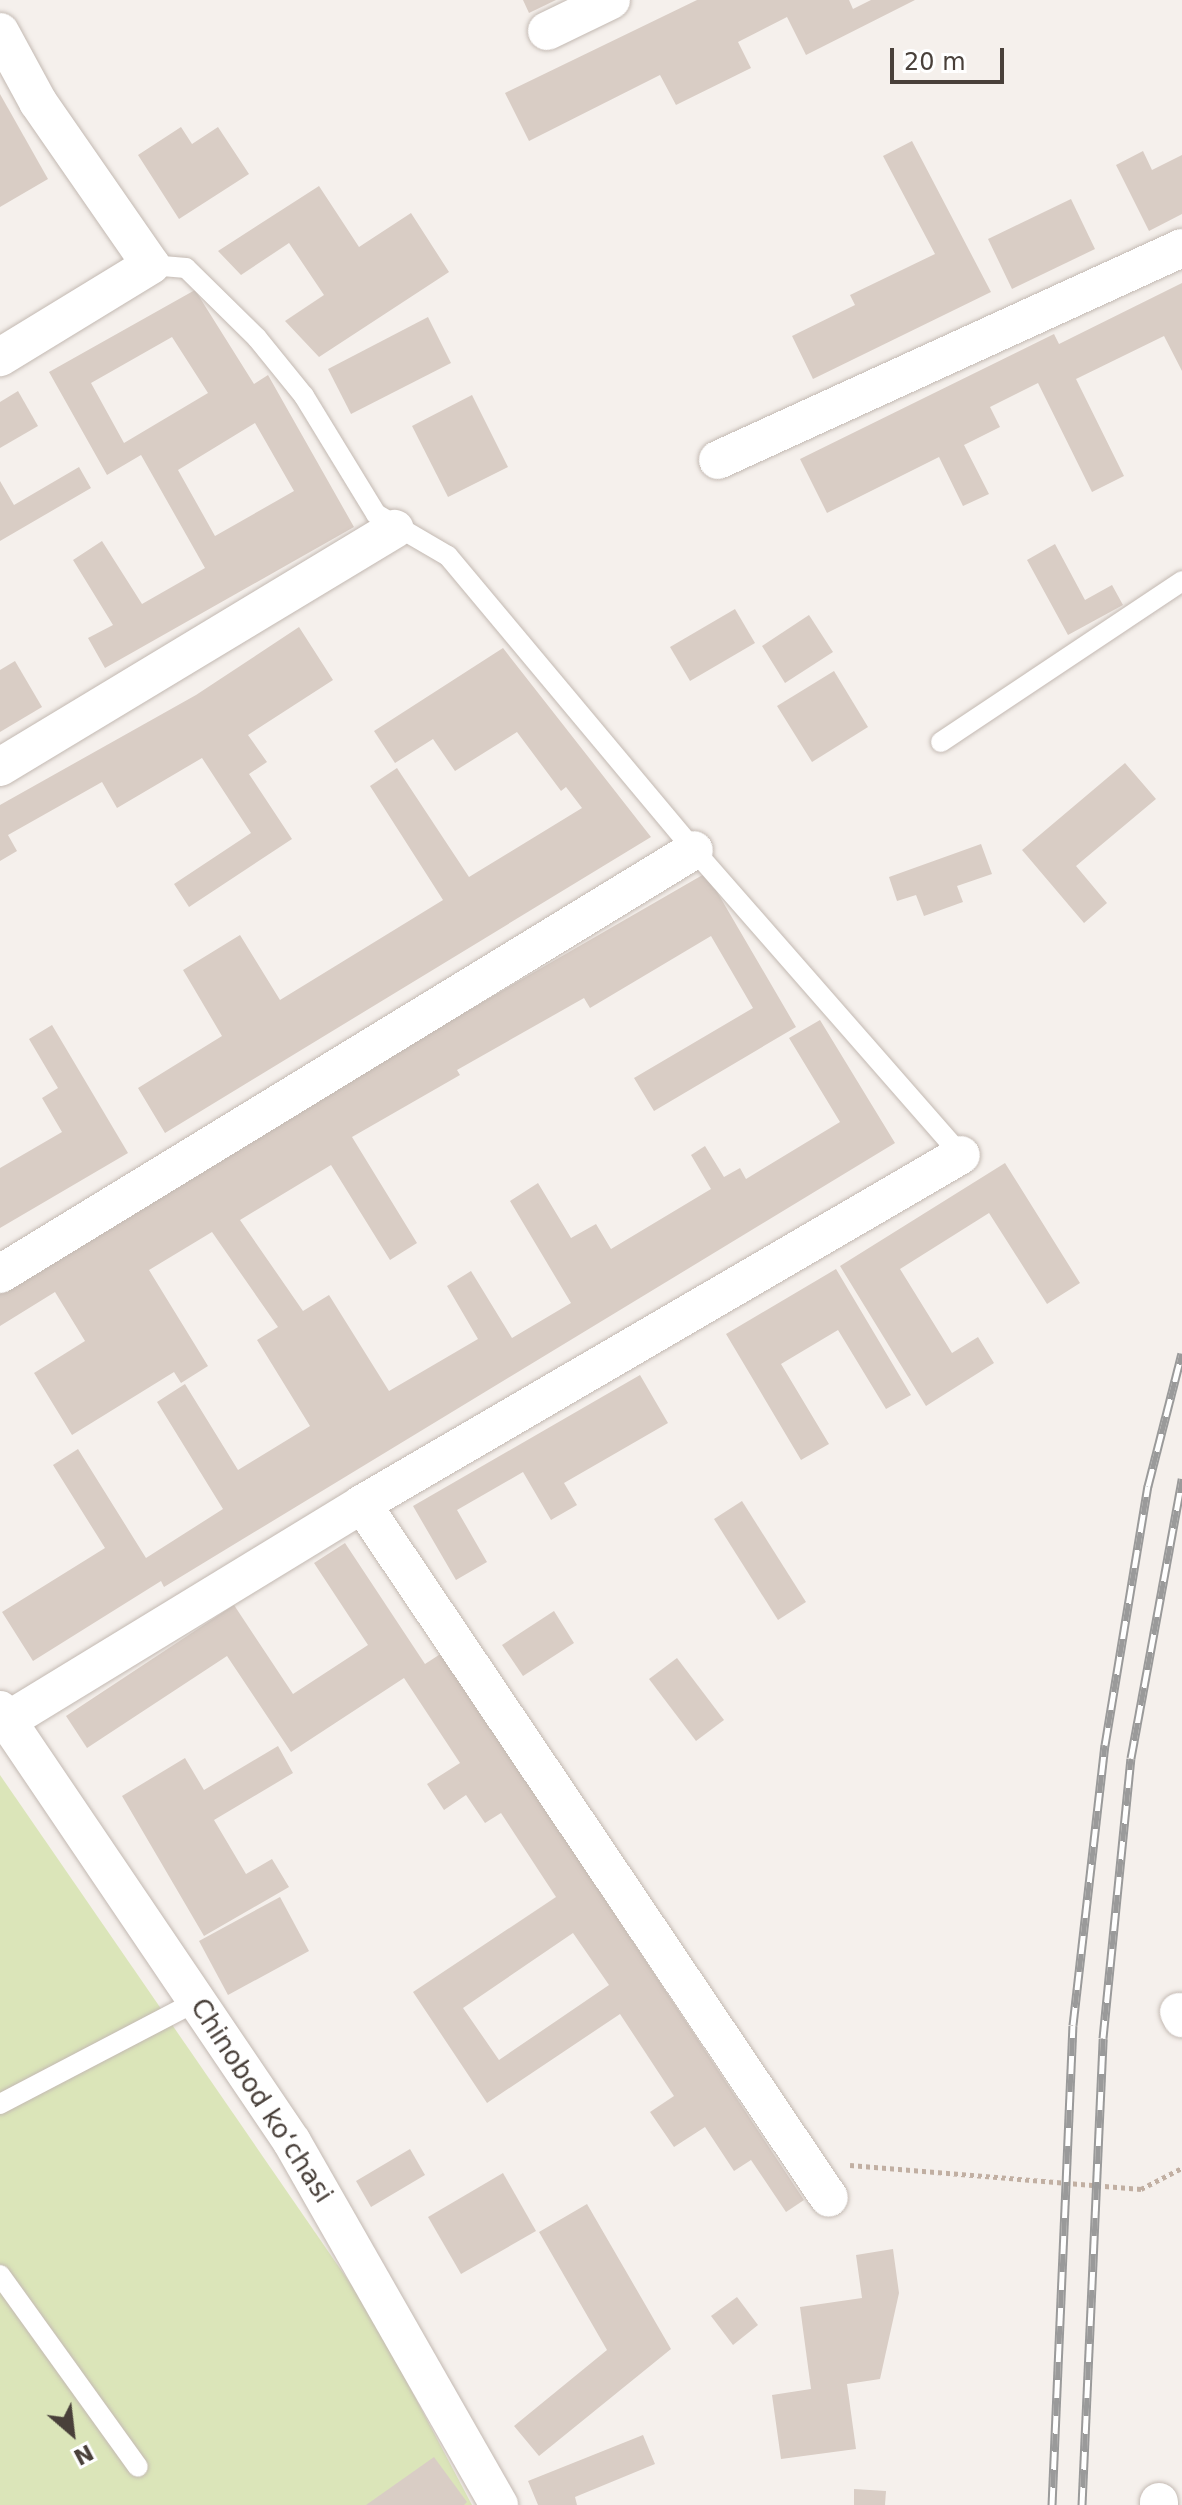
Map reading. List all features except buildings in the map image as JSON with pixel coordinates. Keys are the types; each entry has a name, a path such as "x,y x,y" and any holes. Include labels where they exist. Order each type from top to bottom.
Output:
{"street":[{"path":"547,31 611,0"},
{"path":"0,32 38,102 151,265 0,357"},
{"path":"718,460 1182,248"},
{"path":"0,767 395,529"},
{"path":"0,1274 694,850"},
{"path":"4,1716 961,1155"},
{"path":"362,1504 824,2191"},
{"name":"Chinobod koʻchasi","path":"4,1716 292,2142 499,2505"}],"lane":[{"path":"151,265 186,268 257,338 304,396 376,514 395,529 448,556 694,850 961,1155"},
{"path":"941,742 1182,581"},
{"path":"0,2104 197,2001"},
{"path":"0,2275 138,2467"}],"path":[{"path":"824,2191 854,2163 1141,2189 1182,2168"}],"green space":[{"path":"0,1775 370,2312 472,2505 0,2505"}],"railway":[{"path":"1052,2505 1073,2025 1105,1745 1148,1486 1182,1353"},
{"path":"1082,2505 1103,2038 1131,1758 1182,1479"}]}
